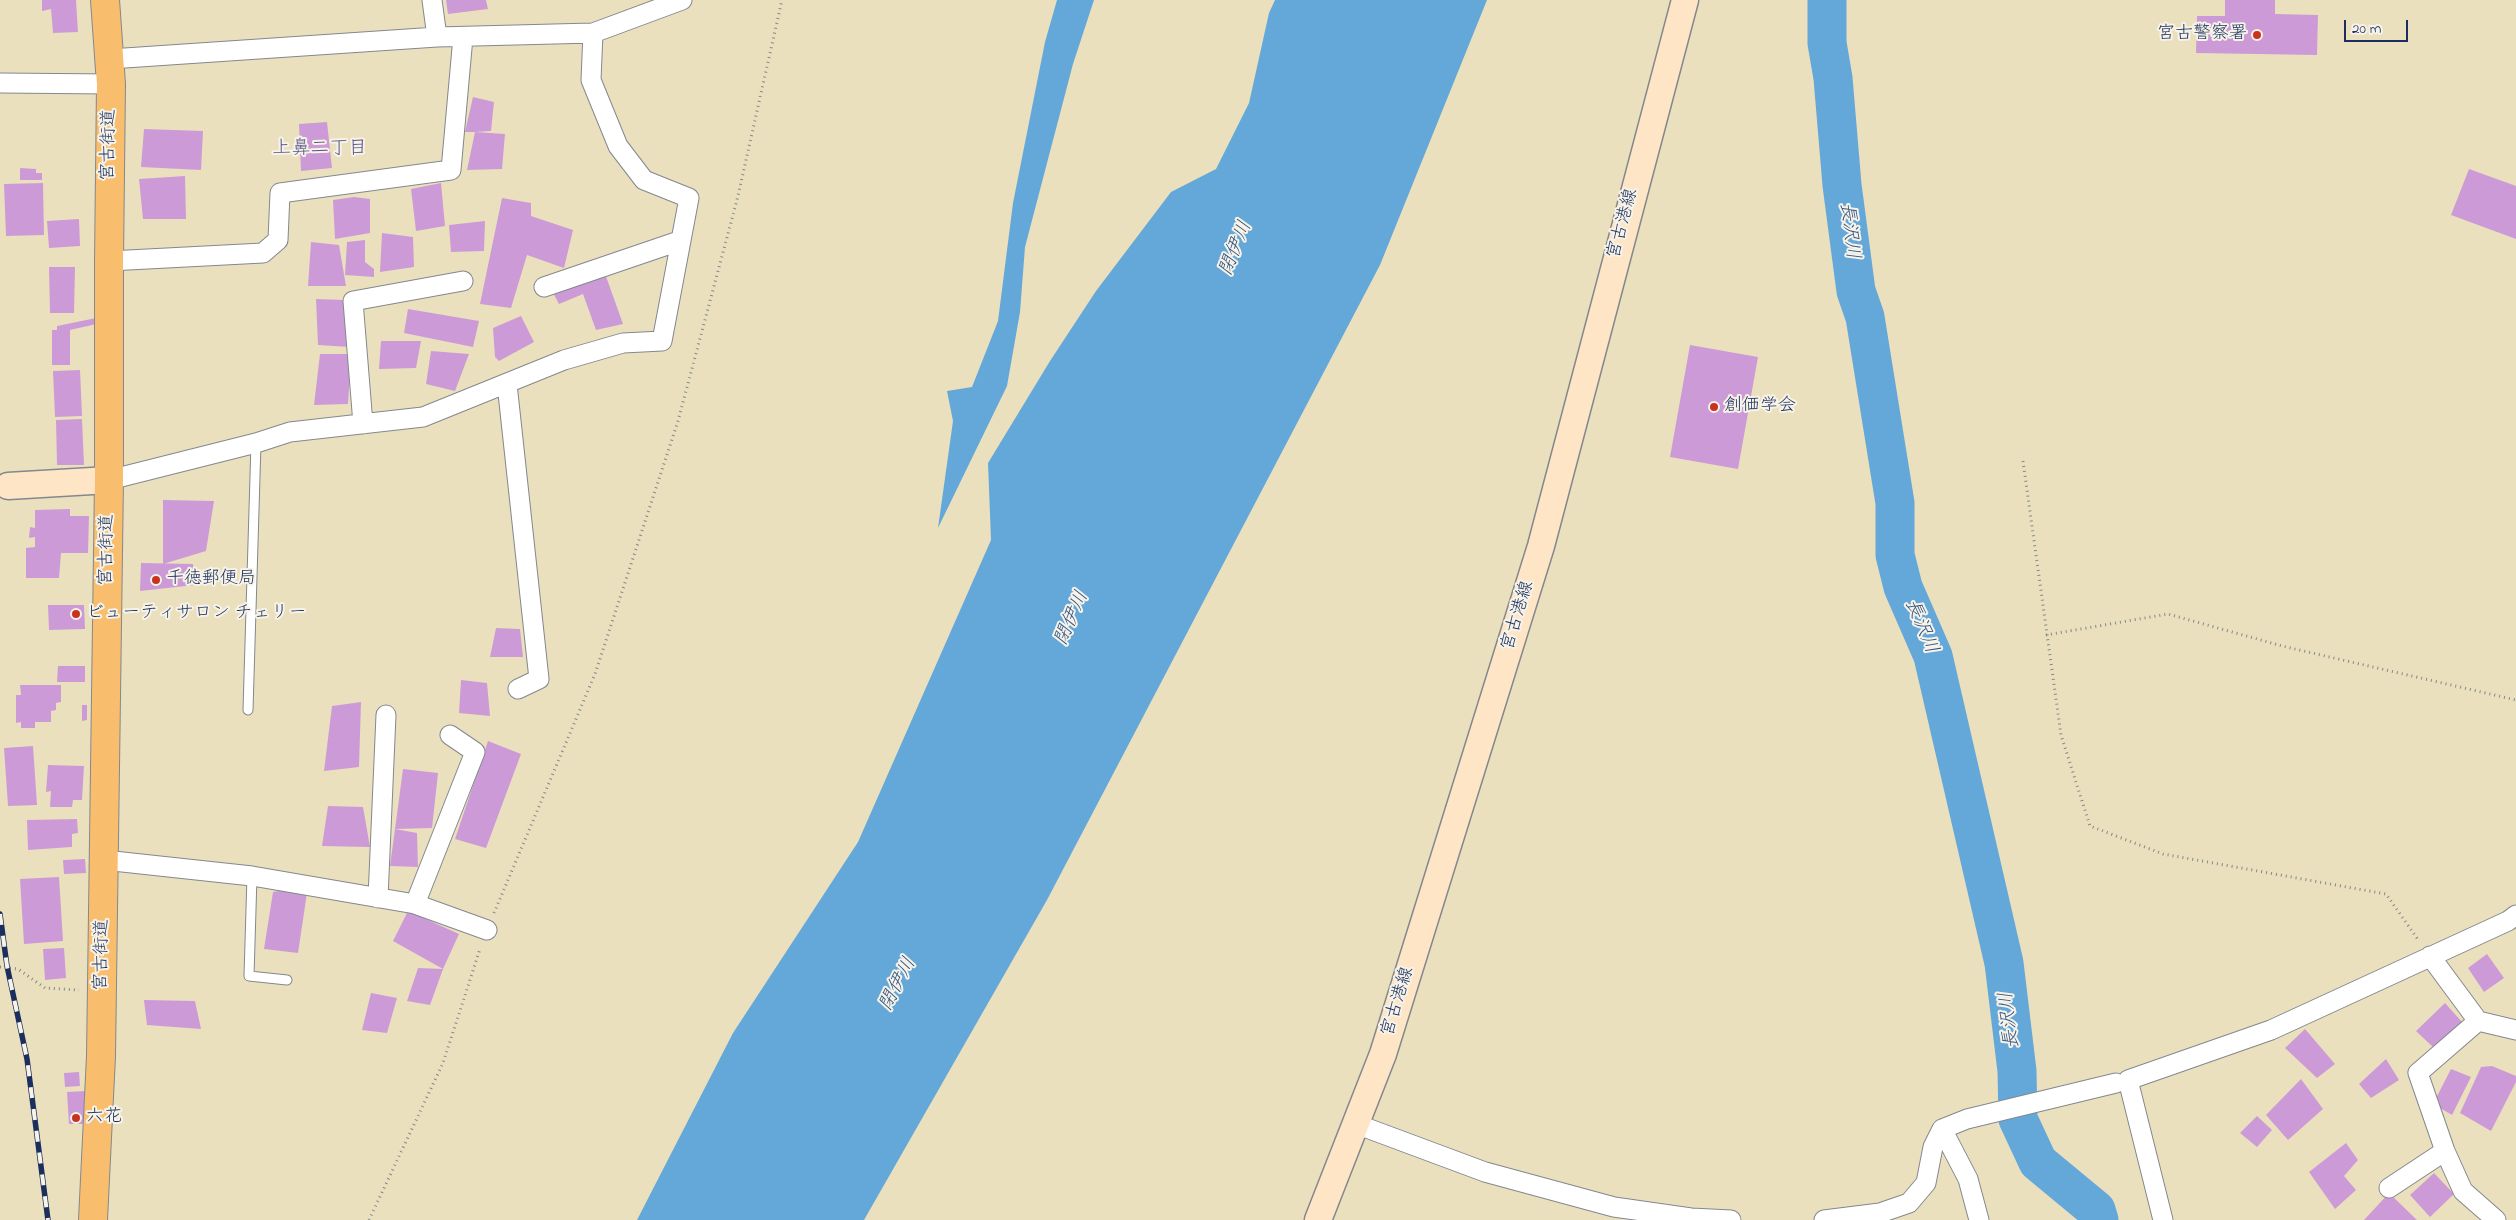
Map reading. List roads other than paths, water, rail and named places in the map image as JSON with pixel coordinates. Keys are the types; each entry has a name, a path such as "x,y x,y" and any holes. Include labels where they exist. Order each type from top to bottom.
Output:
{"highway":[{"name":"宮古街道","path":"93,1220 102,992 109,480 108,261 111,72 105,0"}],"main road":[{"name":"宮古港線","path":"1318,1220 1383,1054 1541,546 1684,0"},
{"path":"8,486 109,480"}],"street":[{"path":"432,0 437,38"},
{"path":"0,83 437,38 593,33 682,0"},
{"path":"109,480 256,443 290,432 423,417 564,360 623,343 662,342 679,241 689,198 644,180 618,146 591,80 593,33"},
{"path":"108,261 263,253 278,240 280,193 451,170 462,37"},
{"path":"544,287 679,241"},
{"path":"363,424 353,301 463,281"},
{"path":"507,384 539,679 518,689"},
{"path":"378,898 386,716"},
{"path":"416,904 475,752 450,735"},
{"path":"104,860 252,876 416,904 487,930"},
{"path":"2163,1220 2128,1080 2271,1030 2508,922 2516,915"},
{"path":"2430,956 2478,1021 2516,1030"},
{"path":"2478,1021 2418,1073 2445,1151 2464,1191 2496,1220"},
{"path":"1824,1220 1880,1213 1909,1203 1926,1182 1933,1147 1942,1129 1967,1119 2116,1083"},
{"path":"1356,1124 1485,1172 1614,1207 1690,1218 1731,1220"},
{"path":"1942,1129 1968,1179 1978,1220"},
{"path":"2389,1188 2445,1151"}],"lane":[{"path":"248,710 256,443"},
{"path":"252,876 249,976 287,980"}],"water":[{"path":"1057,0 1094,0 1073,64 1025,247 1020,312 1007,386 938,528 953,421 947,391 972,387 998,321 1013,203 1045,42"},
{"name":"閉伊川","path":"1275,0 1487,0 1380,265 1047,900 864,1220 637,1220 733,1033 858,842 991,540 988,463 1050,361 1096,291 1171,192 1216,169 1249,103 1269,13"}],"waterway":[{"name":"長沢川","path":"1827,0 1827,43 1833,78 1842,185 1856,291 1865,317 1895,503 1895,555 1903,587 1933,656 2004,963 2017,1071 2018,1119 2038,1162 2096,1210 2099,1220"}],"railway":[{"path":"0,914 7,966 27,1059 48,1220"}],"place":[{"name":"宮古警察署","path":"2257,35"},
{"name":"創価学会","path":"1714,407"},
{"name":"千徳郵便局","path":"156,580"},
{"name":"ビューティサロン チェリー","path":"76,614"},
{"name":"六花","path":"76,1118"}],"district":[{"name":"上鼻二丁目","path":"320,150"}]}
